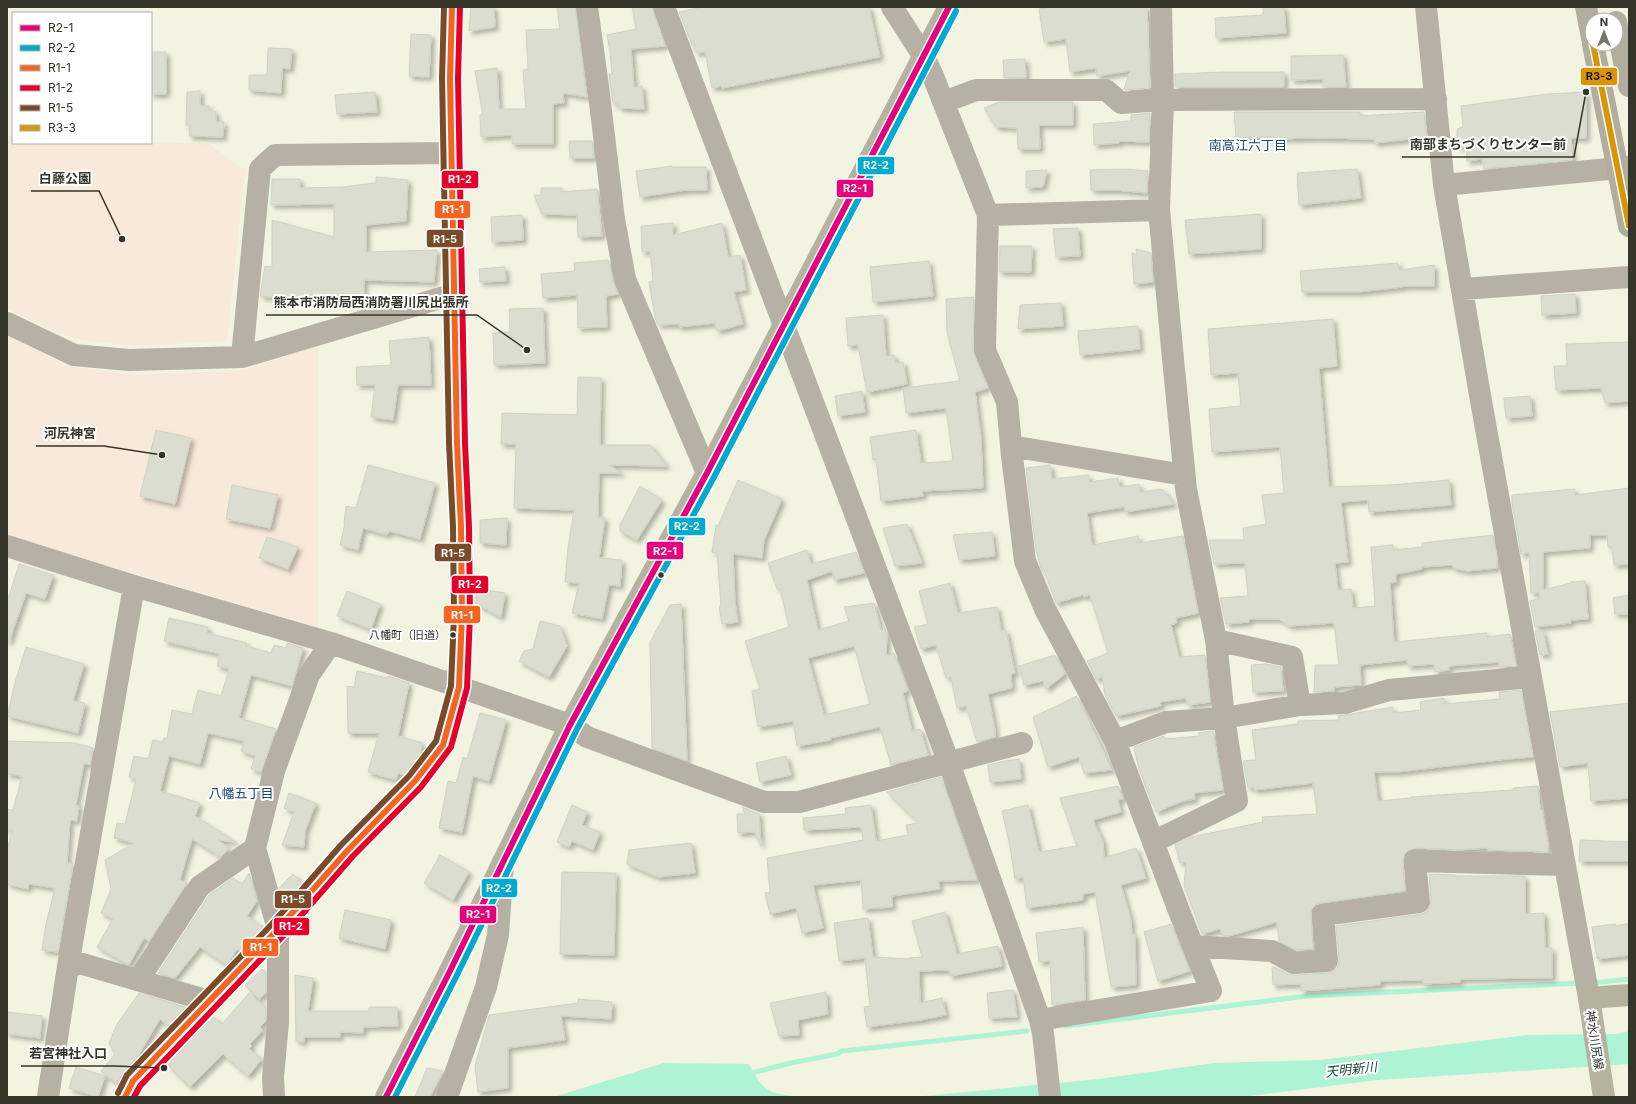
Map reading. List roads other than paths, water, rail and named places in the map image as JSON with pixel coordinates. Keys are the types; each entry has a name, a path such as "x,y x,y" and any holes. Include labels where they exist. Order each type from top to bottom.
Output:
{"highway":[{"path":"1595,52 1623,167 1629,226"},
{"path":"1622,52 1629,86"}],"main road":[{"path":"386,1097 570,725 707,472 949,7"},
{"name":"神水川尻線","path":"1604,1097 1589,998 1629,996"}],"street":[{"path":"125,1097 132,1081 278,929 347,851 415,782 444,745 459,688 462,615 450,78 452,7"},
{"path":"586,7 598,86 614,219 625,279 707,472"},
{"path":"664,7 949,763 1042,1027 1050,1097"},
{"path":"892,7 924,57 944,102 988,214 985,350 1007,402 1025,561 1045,609 1116,741 1153,842 1211,991 1042,1027"},
{"path":"1153,842 1237,801 1224,718 1216,640 1184,475 1159,210 1163,100 1160,7"},
{"path":"1426,7 1444,185 1530,677 1589,998"},
{"path":"944,102 976,90 1106,90 1121,103 1163,100 1436,99"},
{"path":"242,356 260,169 275,155 452,153"},
{"path":"1444,185 1623,167"},
{"path":"988,214 1159,210"},
{"path":"1462,289 1629,277"},
{"path":"7,322 74,354 129,360 242,356 454,294"},
{"path":"1011,446 1184,475"},
{"path":"7,546 134,586 330,643 570,725 587,737 764,802 799,802 1022,743"},
{"path":"48,1097 69,960 134,586"},
{"path":"1216,640 1292,657 1300,705"},
{"path":"274,1097 273,1077 278,1022 278,929 255,848 274,771 309,675 330,643"},
{"path":"1116,741 1166,722 1224,718 1300,705 1344,702 1389,690 1530,677"},
{"path":"139,979 200,886 255,848"},
{"path":"1193,946 1272,951 1294,963 1327,961 1324,915 1419,902 1415,861 1564,865"},
{"path":"447,1097 486,987 498,935 503,862"},
{"path":"69,960 139,979 209,1001"}],"water":[{"name":"天明新川","path":"1629,1031 1629,1064 1378,1080 1241,1097 914,1097 1099,1079 1215,1063 1319,1060 1528,1035 1617,1034"},
{"path":"664,1063 749,1064 764,1087 775,1093 801,1097 554,1097"}],"waterway":[{"path":"1592,983 1629,979"},
{"path":"1066,1026 1307,996 1580,983"},
{"path":"748,1074 786,1064 837,1054 842,1051 1027,1031"}],"place":[{"name":"南部まちづくりセンター前","path":"1586,92"},
{"name":"白藤公園","path":"122,239"},
{"name":"熊本市消防局西消防署川尻出張所","path":"527,350"},
{"name":"河尻神宮","path":"162,455"},
{"name":"八幡町（旧道）","path":"453,635"},
{"name":"若宮神社入口","path":"164,1068"}],"district":[{"name":"南高江六丁目","path":"1248,145"},
{"name":"八幡五丁目","path":"241,793"}]}
